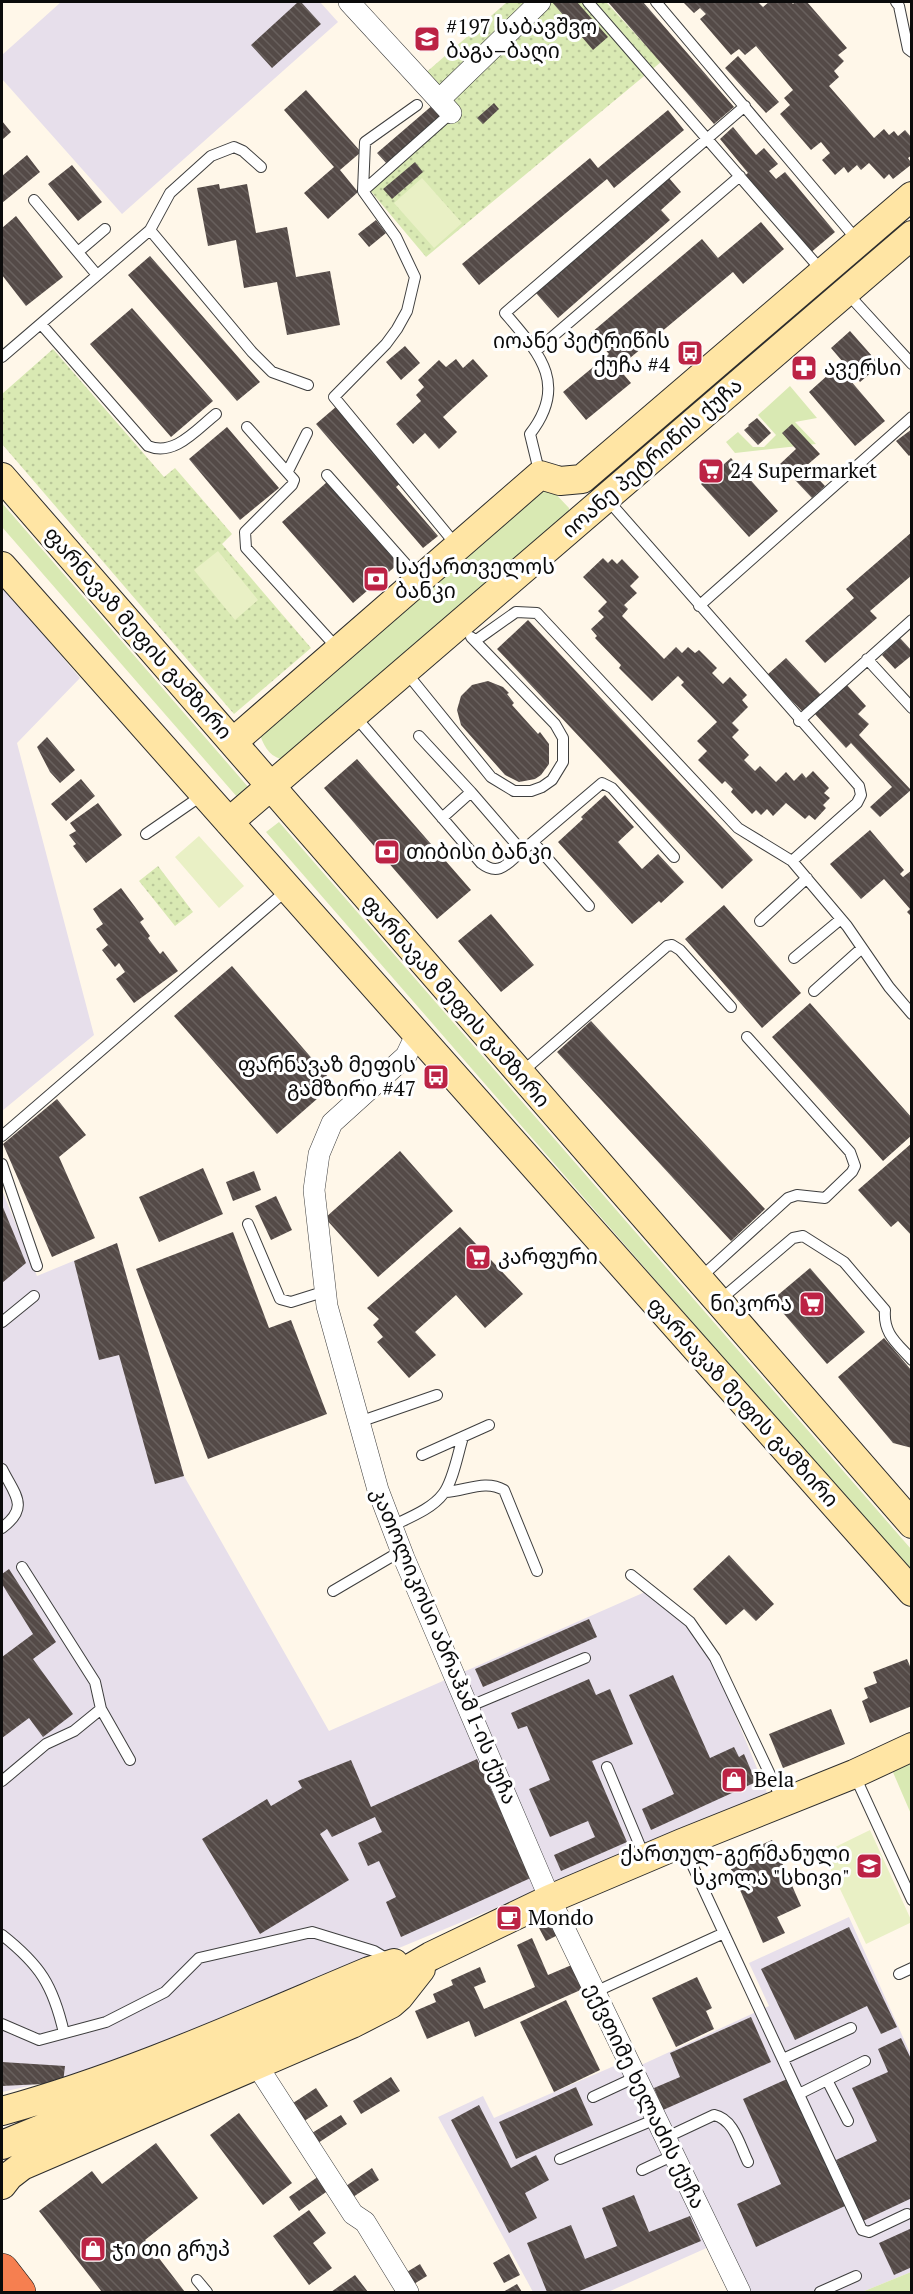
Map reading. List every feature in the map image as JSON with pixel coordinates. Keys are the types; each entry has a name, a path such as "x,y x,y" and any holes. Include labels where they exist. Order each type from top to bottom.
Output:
{"main road":[{"name":"იოანე პეტრიწის ქუჩა","path":"233,742 457,547 550,478 582,479 912,196"},
{"name":"იოანე პეტრიწის ქუჩა","path":"229,822 405,671 467,633 578,522 912,235"},
{"path":"819,276 840,296"},
{"name":"ფარნავაზ მეფის გამზირი","path":"2,477 912,1524"},
{"path":"550,478 578,499 578,522"},
{"name":"ფარნავაზ მეფის გამზირი","path":"2,566 912,1592"},
{"path":"2,2145 361,1997 431,1956 550,1899 854,1774 912,1747"},
{"path":"2,2111 59,2095 145,2065 369,1971 431,1956"},
{"path":"2,2185 22,2166 352,2024 391,2004 431,1956"}],"street":[{"path":"349,2 445,107 540,2"},
{"name":"კათოლიკოსი აბრაჰამ I-ის ქუჩა","path":"416,1035 406,1056 332,1123 319,1154 314,1190 327,1306 378,1490 401,1551 550,1899"},
{"name":"ექვთიმე ხელაძის ქუჩა","path":"550,1899 740,2292"},
{"path":"256,2064 352,2214 365,2222 408,2292"}],"lane":[{"path":"588,2 740,176 819,276"},
{"path":"656,2 859,241"},
{"path":"900,3 908,49 912,52"},
{"path":"417,105 365,142 363,191 396,237 415,277 407,311 386,344 334,397 457,547"},
{"path":"550,478 530,434 542,419 549,400 547,373 537,350 505,312 745,106"},
{"path":"363,191 445,107"},
{"path":"2,357 150,230 170,194 211,156 234,147 243,151 261,167"},
{"path":"537,350 740,176"},
{"path":"34,200 97,275"},
{"path":"78,252 105,229"},
{"path":"150,230 252,352 272,372 308,385"},
{"path":"840,296 912,364"},
{"path":"41,324 148,446 160,451 174,447 216,414"},
{"path":"699,606 912,417"},
{"path":"247,426 293,477 294,483 245,532 246,548 338,649"},
{"path":"288,471 307,433"},
{"path":"327,475 419,579"},
{"path":"606,498 799,721 859,786 861,795 857,803 792,861"},
{"path":"405,671 491,777 514,791 531,791 542,787 552,780 563,762 563,738 555,724 467,633 516,612 537,613 738,828 792,861 841,919 889,987 912,1014"},
{"path":"799,721 912,620"},
{"path":"867,659 912,708"},
{"path":"354,715 481,863 488,868 501,868 602,783 612,788 674,857"},
{"path":"419,736 522,851"},
{"path":"442,818 471,792"},
{"path":"146,834 205,794"},
{"path":"533,842 589,906"},
{"path":"760,921 807,878"},
{"path":"2,1136 288,890"},
{"path":"794,958 841,919"},
{"path":"520,1074 668,946 672,945 680,950 730,1007"},
{"path":"814,991 862,948"},
{"path":"698,1280 788,1198 797,1195 825,1198 852,1172 855,1166 850,1152 747,1037"},
{"path":"2,1164 37,1266"},
{"path":"248,1224 280,1299 291,1302 326,1291"},
{"path":"718,1303 793,1238 803,1236 836,1256 855,1272 885,1310 884,1323 887,1331 912,1360"},
{"path":"2,1322 34,1296"},
{"path":"359,1422 437,1395"},
{"path":"422,1455 489,1425"},
{"path":"392,1526 438,1500 445,1492 463,1437"},
{"path":"2,1469 19,1502 18,1512 2,1528"},
{"path":"445,1492 486,1484 495,1485 504,1490 537,1571"},
{"path":"333,1591 401,1551"},
{"path":"22,1567 95,1682 101,1708 130,1760"},
{"path":"631,1575 690,1622 715,1658 784,1802"},
{"path":"468,1707 585,1658"},
{"path":"2,1781 46,1743 74,1731 101,1708"},
{"path":"607,1767 645,1859"},
{"path":"854,1774 912,1900"},
{"path":"682,1843 863,2232 869,2232 907,2214"},
{"path":"2,2024 39,2040 106,2022 165,1992 199,1958 312,1932 374,1951 395,1963"},
{"path":"595,1992 724,1933"},
{"path":"2,1935 30,1958 47,1983 59,2011 64,2033"},
{"path":"899,1974 912,1968"},
{"path":"783,2059 851,2028"},
{"path":"799,2094 865,2061"},
{"path":"593,2097 636,2077"},
{"path":"827,2080 848,2121"},
{"path":"560,2159 665,2137 714,2115 721,2116 732,2128 748,2162"},
{"path":"642,2170 665,2137"},
{"path":"820,2292 856,2276"},
{"path":"197,2280 207,2292"}],"shaded area":[{"path":"61,2 320,2 338,22 122,214 2,79 2,55"},
{"path":"2,586 80,678 17,743 94,1035 2,1111"},
{"path":"2,1190 37,1276 117,1243 184,1476 329,1731 645,1592 704,1639 768,1795 109,2068 2,2092"},
{"path":"849,1917 911,2055 911,2272 862,2292 731,2292 711,2246 608,2292 533,2292 438,2117 483,2096 494,2118 621,2063 626,2072 769,2006 749,1963"}],"green space":[{"path":"507,2 606,2 661,62 426,257 369,189 457,114 422,76"},
{"path":"422,178 462,223 434,248 394,203"},
{"path":"53,349 164,477 175,468 232,534 222,544 311,648 234,714 2,444 2,394"},
{"path":"790,386 817,418 795,422 816,444 735,453 726,442 738,432 753,447 764,447 776,435 758,415"},
{"path":"535,488 550,488 569,508 569,516 286,760 269,752 260,735"},
{"path":"2,503 249,788 238,798 2,527"},
{"path":"218,551 258,600 235,620 194,570"},
{"path":"279,822 911,1549 911,1574 266,832"},
{"path":"199,836 244,886 219,908 175,857"},
{"path":"158,866 193,912 175,926 139,881"},
{"path":"911,1761 911,1814 892,1770"},
{"path":"870,1830 912,1922 866,1944 823,1853"},
{"path":"911,2272 911,2292 862,2292"}],"building":[{"path":"298,2 301,2 321,24 272,68 251,45"},
{"path":"552,2 577,2 608,37 593,50"},
{"path":"608,2 643,2 734,107 714,124"},
{"path":"683,2 758,2 763,7 769,2 791,2 793,4 807,2 847,48 838,55 844,61 834,71 839,77 829,86 874,138 884,129 889,135 894,131 898,136 905,130 912,138 912,155 908,158 912,164 893,179 889,174 884,179 869,163 861,170 857,165 848,173 844,167 835,175 822,160 830,153 821,142 811,150 780,114 790,105 784,98 793,90 756,46 745,55 739,49 731,55 700,19 706,14 700,8 694,13"},
{"path":"738,56 779,102 766,113 725,68"},
{"path":"306,90 361,152 340,170 358,192 328,219 304,193 334,167 284,110"},
{"path":"494,103 499,109 483,124 477,118"},
{"path":"434,104 445,116 388,165 377,153"},
{"path":"668,110 684,130 614,188 607,179 479,285 462,264 590,158 598,168"},
{"path":"2,121 11,132 2,140"},
{"path":"733,127 756,155 764,148 778,164 769,171 776,179 785,172 835,232 809,254 744,176 748,173 720,139"},
{"path":"27,155 40,172 2,203 2,176"},
{"path":"415,162 423,172 392,199 383,189"},
{"path":"72,165 102,202 78,221 48,184"},
{"path":"669,178 681,192 661,210 670,220 558,318 536,293"},
{"path":"219,184 220,189 247,184 256,233 287,227 296,277 330,271 340,325 287,335 277,282 244,288 236,240 208,246 197,188"},
{"path":"16,216 63,277 26,306 2,275 2,228"},
{"path":"376,220 386,233 369,247 358,234"},
{"path":"761,222 784,249 743,284 733,272 618,368 631,383 586,420 563,392 609,354 591,333 702,239 718,258"},
{"path":"150,256 260,382 237,401 128,275"},
{"path":"132,308 213,401 171,437 90,344"},
{"path":"850,331 880,365 860,382 831,348"},
{"path":"405,346 420,363 401,380 386,362"},
{"path":"456,359 463,368 473,359 488,376 443,417 457,432 439,449 425,433 413,444 396,424 421,401 416,395 424,387 418,380 439,360 446,367"},
{"path":"838,366 885,421 855,446 809,392"},
{"path":"337,406 402,482 396,487 438,536 423,548 316,424"},
{"path":"757,418 771,433 758,445 744,430"},
{"path":"792,424 820,454 806,466 825,486 812,498 780,464 796,449 782,433"},
{"path":"227,427 279,488 240,520 189,459"},
{"path":"912,429 912,453 909,456 896,441"},
{"path":"731,458 778,511 749,537 701,484"},
{"path":"327,482 398,564 353,603 282,522"},
{"path":"912,532 912,575 870,611 877,618 825,663 805,641 854,598 846,589"},
{"path":"603,558 608,563 612,559 617,564 622,559 639,577 630,586 637,593 624,605 628,609 622,616 664,659 676,647 682,653 688,647 695,653 699,650 717,668 712,673 723,684 730,677 747,695 742,700 748,707 732,723 739,730 732,737 749,755 744,760 755,771 760,766 776,782 786,772 794,781 802,773 806,778 813,771 829,788 824,793 830,798 823,805 826,808 815,820 809,815 805,819 786,803 773,816 767,809 761,815 756,810 752,814 731,792 733,789 725,781 722,784 698,760 707,751 697,741 717,722 681,685 684,682 678,676 652,701 619,668 621,665 595,638 597,636 591,629 604,617 598,611 607,602 583,577"},
{"path":"528,620 753,860 722,889 497,649"},
{"path":"900,638 912,651 912,655 895,669 882,655"},
{"path":"786,658 821,695 803,712 767,675"},
{"path":"488,681 503,687 509,693 507,694 514,703 512,705 549,744 549,764 535,779 519,782 505,775 461,725 457,710 461,696 472,685"},
{"path":"846,684 866,706 858,714 869,724 859,735 911,790 880,817 870,807 892,787 851,743 846,748 815,714"},
{"path":"47,737 75,770 60,783 50,772 37,747"},
{"path":"357,759 471,890 437,919 324,788"},
{"path":"81,779 95,796 66,821 51,804"},
{"path":"605,795 634,827 618,842 642,869 658,854 684,882 661,903 659,901 632,924 558,842"},
{"path":"98,803 122,835 86,863 73,846 76,844 69,835 76,831 70,823"},
{"path":"870,830 904,870 900,874 903,877 912,870 912,917 907,912 910,909 884,879 861,899 830,864"},
{"path":"121,888 144,919 140,922 150,936 148,938 160,954 163,951 178,971 134,1003 116,979 125,972 119,963 115,967 102,950 108,945 96,929 103,924 93,909"},
{"path":"724,905 801,993 762,1028 685,939"},
{"path":"491,914 534,965 501,992 458,941"},
{"path":"232,966 334,1084 277,1134 174,1016"},
{"path":"810,1003 912,1118 912,1135 883,1161 772,1037"},
{"path":"591,1021 765,1209 731,1241 557,1052"},
{"path":"57,1099 86,1135 59,1157 95,1238 52,1257 3,1144"},
{"path":"912,1143 912,1236 898,1221 891,1227 858,1190"},
{"path":"400,1151 453,1211 378,1277 325,1218"},
{"path":"203,1168 223,1214 159,1242 139,1197"},
{"path":"254,1171 261,1190 233,1201 226,1182"},
{"path":"276,1196 292,1230 271,1240 255,1206"},
{"path":"2,1205 26,1263 2,1283"},
{"path":"460,1227 523,1294 485,1328 456,1295 415,1332 436,1355 409,1378 377,1342 383,1337 373,1325 379,1319 367,1308"},
{"path":"233,1232 269,1328 291,1320 327,1414 208,1459 136,1269"},
{"path":"117,1243 184,1476 155,1484 119,1355 99,1360 74,1261"},
{"path":"810,1268 865,1332 827,1364 772,1300"},
{"path":"884,1338 912,1371 912,1448 893,1443 838,1377"},
{"path":"729,1555 774,1604 756,1621 744,1609 726,1625 693,1589"},
{"path":"9,1569 56,1642 33,1659 73,1714 43,1737 29,1718 2,1738 2,1657 33,1634 2,1584 2,1574"},
{"path":"589,1619 597,1637 483,1687 475,1669"},
{"path":"907,1659 912,1671 912,1706 870,1723 862,1701 868,1698 864,1688 877,1683 873,1672"},
{"path":"673,1675 710,1758 734,1747 739,1757 744,1754 756,1782 651,1830 642,1809 674,1794 629,1695"},
{"path":"589,1679 596,1695 610,1689 633,1744 592,1761 627,1842 561,1871 554,1855 595,1837 588,1821 550,1837 529,1789 550,1780 527,1726 518,1729 511,1713"},
{"path":"831,1709 845,1744 783,1768 769,1734"},
{"path":"477,1759 499,1807 507,1803 535,1876 401,1937 386,1902 396,1897 379,1861 368,1866 358,1843 382,1832 375,1817 332,1837 327,1829 320,1834 349,1880 260,1934 202,1839 267,1799 271,1806 302,1788 298,1781 351,1760 371,1807"},
{"path":"772,1840 801,1906 777,1917 785,1933 763,1943 727,1860"},
{"path":"554,1921 560,1934 546,1941 539,1928"},
{"path":"849,1927 897,2027 881,2034 867,2006 795,2040 761,1969"},
{"path":"532,1938 548,1975 574,1964 585,1988 475,2037 469,2021 427,2039 415,2011 436,2002 433,1994 453,1985 451,1980 480,1967 486,1982 474,1987 484,2009 535,1987 517,1945"},
{"path":"697,1977 712,2008 706,2011 714,2029 676,2047 652,1998"},
{"path":"566,2000 600,2070 554,2092 520,2022"},
{"path":"751,2017 771,2062 663,2110 654,2088 680,2077 670,2053"},
{"path":"901,2038 912,2061 912,2198 863,2221 836,2160 877,2141 852,2088 888,2072 878,2049"},
{"path":"2,2062 65,2066 63,2083 2,2086"},
{"path":"391,2077 400,2091 361,2114 353,2101"},
{"path":"787,2079 845,2206 756,2247 737,2204 781,2184 743,2099"},
{"path":"576,2087 593,2125 516,2159 499,2122"},
{"path":"316,2088 328,2106 301,2123 290,2105"},
{"path":"479,2105 511,2168 536,2155 549,2180 525,2193 537,2218 509,2233 451,2120"},
{"path":"239,2113 292,2183 263,2205 210,2135"},
{"path":"341,2115 347,2124 318,2143 312,2133"},
{"path":"156,2143 198,2198 145,2240 185,2292 102,2292 39,2211 92,2171 102,2184"},
{"path":"372,2168 379,2180 353,2197 346,2186"},
{"path":"319,2176 329,2190 299,2211 289,2197"},
{"path":"634,2195 649,2232 690,2216 701,2241 577,2292 547,2292 527,2243 571,2225 585,2259 617,2246 602,2208"},
{"path":"309,2210 326,2233 313,2243 332,2268 309,2285 273,2236"},
{"path":"912,2228 912,2267 894,2275 879,2243"},
{"path":"509,2254 520,2275 504,2283 493,2263"},
{"path":"420,2264 427,2276 409,2287 402,2275"},
{"path":"355,2275 368,2292 331,2292"},
{"path":"517,2284 522,2292 503,2292"}],"place":[{"name":"#197 საბავშვო ბაგა–ბაღი","path":"427,39"},
{"name":"იოანე პეტრიწის ქუჩა #4","path":"690,353"},
{"name":"ავერსი","path":"804,368"},
{"name":"24 Supermarket","path":"711,471"},
{"name":"საქართველოს ბანკი","path":"376,579"},
{"name":"თიბისი ბანკი","path":"387,852"},
{"name":"ფარნავაზ მეფის გამზირი #47","path":"436,1077"},
{"name":"კარფური","path":"478,1257"},
{"name":"ნიკორა","path":"812,1304"},
{"name":"Bela","path":"734,1780"},
{"name":"ქართულ-გერმანული სკოლა \"სხივი\"","path":"869,1866"},
{"name":"Mondo","path":"509,1918"},
{"name":"ჯი თი გრუპ","path":"93,2249"}]}
